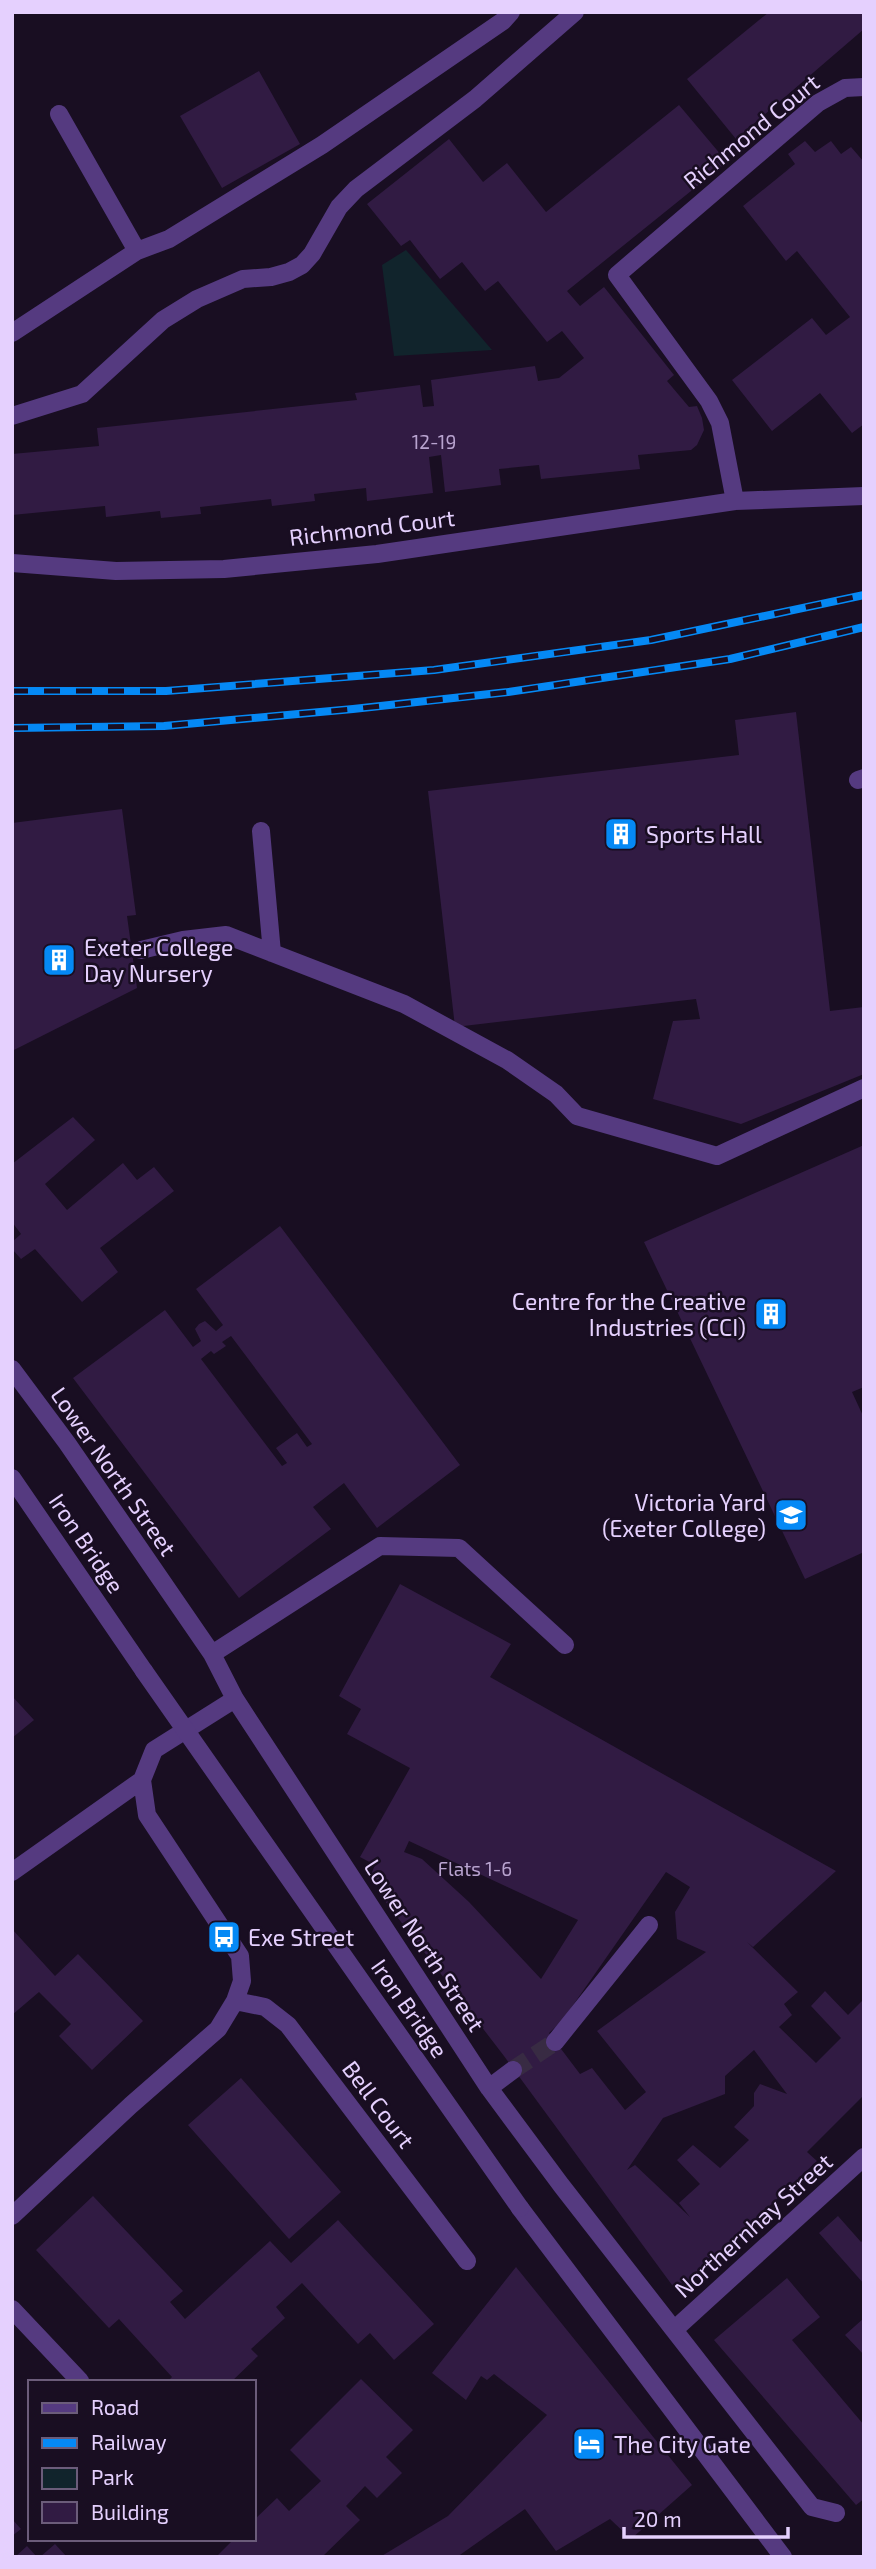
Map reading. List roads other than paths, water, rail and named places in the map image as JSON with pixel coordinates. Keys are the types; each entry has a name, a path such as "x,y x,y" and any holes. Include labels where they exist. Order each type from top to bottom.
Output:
{"street":[{"path":"12,332 137,251 169,239 323,145 503,21 511,12"},
{"path":"12,416 82,394 163,320 197,299 243,279 271,277 302,265 312,254 339,207 356,189 475,99 575,12"},
{"name":"Richmond Court","path":"735,501 720,423 709,401 617,275 818,103 845,88 864,88"},
{"path":"59,114 137,251"},
{"name":"Richmond Court","path":"12,563 116,571 224,569 377,554 735,501 864,496"},
{"path":"261,831 272,953"},
{"path":"141,950 183,940 226,935 404,1004 507,1060 556,1094 577,1116 717,1156 864,1088"},
{"name":"Lower North Street","path":"12,1369 67,1443 212,1654 235,1699 489,2088 561,2185 813,2507 836,2513"},
{"name":"Iron Bridge","path":"12,1478 520,2208 783,2557"},
{"path":"212,1654 380,1546 459,1548 565,1645"},
{"path":"12,2216 131,2105 218,2029 235,2001 242,1980 240,1956 147,1815 142,1780 154,1750 235,1699"},
{"path":"12,1872 142,1780"},
{"path":"555,2042 649,1925"},
{"name":"Bell Court","path":"235,2001 265,2007 288,2025 467,2261"},
{"path":"489,2088 513,2070"},
{"name":"Northernhay Street","path":"675,2329 864,2157"},
{"path":"12,2309 79,2380"}],"tunnel":[{"path":"513,2070 555,2042"}],"railway":[{"path":"12,691 166,691 434,670 651,640 864,595"},
{"path":"12,728 164,726 508,692 730,659 864,627"}],"place":[{"name":"Sports Hall","path":"621,834"},
{"name":"Exeter College Day Nursery","path":"59,960"},
{"name":"Centre for the Creative Industries (CCI)","path":"771,1314"},
{"name":"Victoria Yard (Exeter College)","path":"791,1515"},
{"name":"Exe Street","path":"224,1937"},
{"name":"The City Gate","path":"589,2444"}]}
